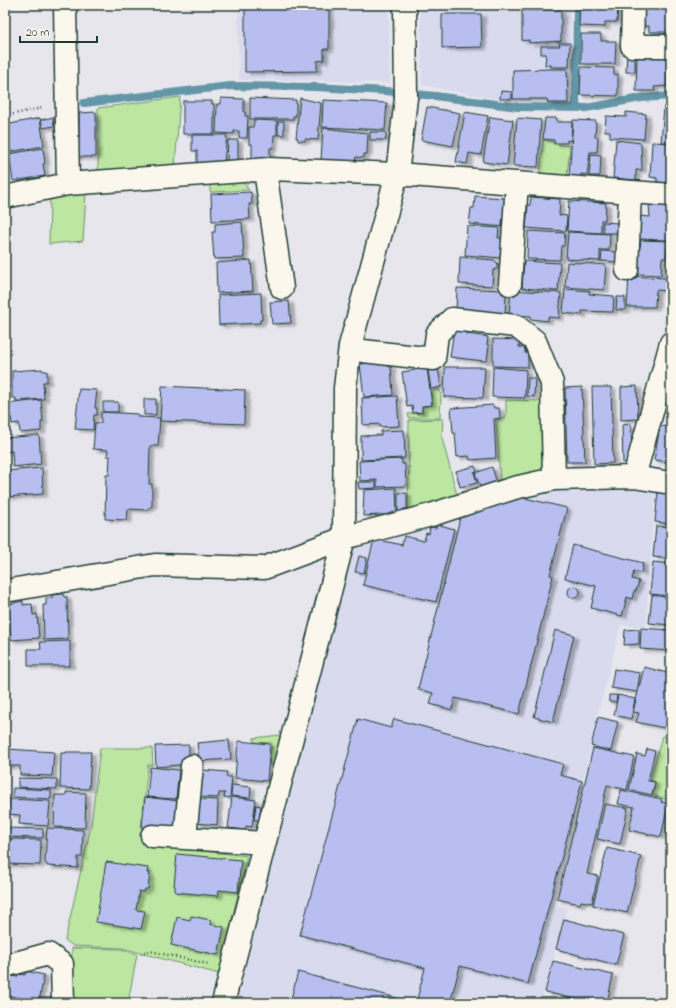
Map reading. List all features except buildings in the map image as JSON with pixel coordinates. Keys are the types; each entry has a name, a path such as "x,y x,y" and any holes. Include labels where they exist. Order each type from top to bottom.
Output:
{"street":[{"path":"64,5 65,104 68,184"},
{"path":"223,1003 344,538 345,388 350,346 397,174 406,89 405,5"},
{"path":"633,5 632,46 671,46"},
{"path":"265,170 282,288"},
{"path":"5,197 68,184 265,170 397,174 671,195"},
{"path":"510,284 517,183"},
{"path":"627,270 630,192"},
{"path":"350,346 363,351 434,359 437,334 452,319 516,326 535,341 552,383 554,479"},
{"path":"634,477 671,343"},
{"path":"5,591 155,565 264,568 344,538 431,515 514,488 554,479 634,477 671,483"},
{"path":"186,838 192,766"},
{"path":"152,836 264,843"},
{"path":"5,966 48,954 62,964 63,1003"}],"path":[{"path":"5,116 65,104"},
{"path":"140,953 150,951 232,970"}],"shaded area":[{"path":"238,5 389,5 390,83 310,80 239,80"},
{"path":"420,5 570,5 571,103 547,104 546,101 501,100 422,85"},
{"path":"559,488 657,488 654,508 646,627 621,625 589,747 591,748 552,904 567,908 542,1000 531,998 529,1003 237,1003 352,544 516,494"}],"green space":[{"path":"180,97 175,167 98,174 98,108"},
{"path":"543,140 553,142 553,144 570,146 567,176 540,174"},
{"path":"243,182 249,190 210,192 210,183"},
{"path":"86,193 83,241 49,244 50,198"},
{"path":"439,389 441,395 440,418 409,418 408,414 423,413 422,407 433,405 431,391"},
{"path":"506,400 544,401 544,467 536,475 500,481 496,420 506,418"},
{"path":"443,419 442,438 458,499 408,516 409,420"},
{"path":"280,735 274,765 269,765 272,743 254,742 254,738"},
{"path":"662,736 671,737 671,800 653,795 656,782 650,780"},
{"path":"100,748 152,748 153,765 148,765 141,829 149,829 147,845 247,856 219,974 122,948 73,946 65,940 91,826"},
{"path":"72,948 121,949 137,954 128,1003 70,1003"}],"waterway":[{"path":"576,108 577,5"},
{"path":"84,103 230,86 315,87 386,91 518,107 586,108 641,98 671,96"}]}
